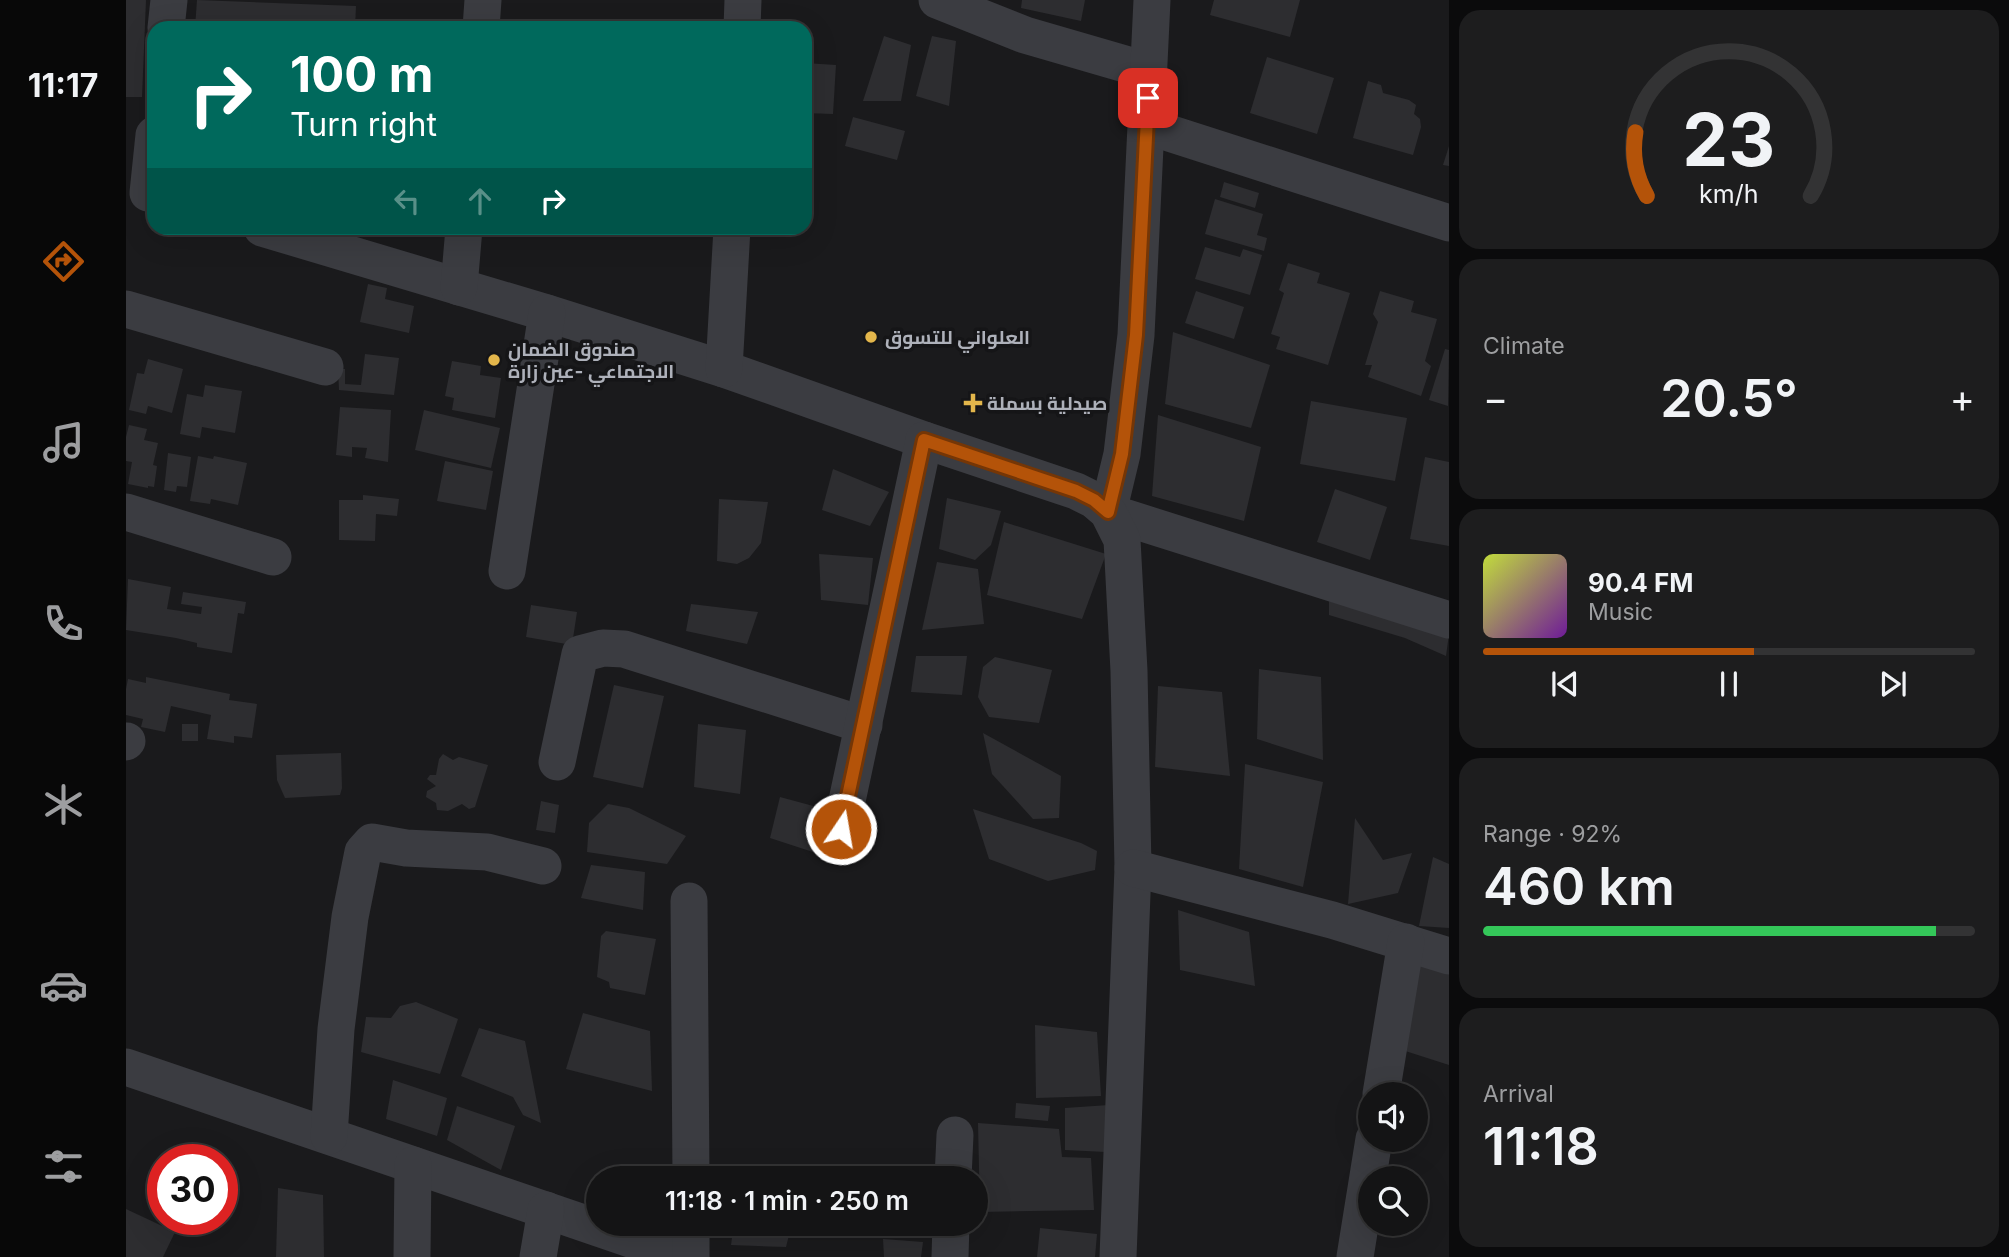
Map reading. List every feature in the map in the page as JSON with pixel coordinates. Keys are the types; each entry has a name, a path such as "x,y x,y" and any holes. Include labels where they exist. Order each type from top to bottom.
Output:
{"street":[{"path":"167,21 169,0"},
{"path":"482,21 484,0"},
{"path":"742,21 743,0"},
{"path":"937,0 1025,35 1149,71"},
{"path":"1108,512 1122,454 1132,375 1152,0"},
{"path":"1147,126 1449,223"},
{"path":"143,191 147,171"},
{"path":"285,235 724,369 1076,491 1094,500 1108,512 1122,540 1129,671 1133,868 1118,1257"},
{"path":"459,287 463,235"},
{"path":"724,369 732,235"},
{"path":"126,309 325,368"},
{"path":"507,571 547,313"},
{"path":"841,829 924,440"},
{"path":"126,512 273,557"},
{"path":"1108,512 1449,620"},
{"path":"557,762 580,654 603,648 624,649 864,725"},
{"path":"329,1136 336,1029 350,917 363,852 372,842 406,848 487,852 543,866"},
{"path":"1133,868 1332,920 1449,956"},
{"path":"689,901 691,1166"},
{"path":"1383,1082 1406,943"},
{"path":"126,1067 683,1257"},
{"path":"954,1166 955,1135"},
{"path":"1355,1257 1372,1152"},
{"path":"412,1257 413,1165"},
{"path":"538,1257 546,1210"},
{"path":"691,1236 691,1257"},
{"path":"950,1257 951,1236"}],"building":[{"path":"126,0 146,0 142,97 126,97"},
{"path":"197,0 356,6 355,21 196,21"},
{"path":"1022,0 1085,0 1081,21 1021,8"},
{"path":"1214,0 1300,0 1290,37 1210,15"},
{"path":"884,36 911,45 901,101 863,101"},
{"path":"932,36 956,41 949,106 916,96"},
{"path":"1267,57 1334,78 1317,134 1250,113"},
{"path":"812,63 836,65 833,114 812,113"},
{"path":"1368,81 1381,85 1383,93 1409,100 1416,105 1414,114 1420,119 1421,127 1413,155 1353,138"},
{"path":"853,117 905,131 897,160 845,146"},
{"path":"1449,146 1449,166 1443,165"},
{"path":"1224,182 1259,193 1255,208 1220,197"},
{"path":"1215,199 1263,214 1257,235 1267,238 1264,251 1205,234"},
{"path":"1205,247 1240,257 1243,249 1262,255 1250,295 1195,279"},
{"path":"1288,263 1320,273 1317,283 1350,293 1328,365 1276,349 1280,337 1271,334 1284,293 1279,290"},
{"path":"368,284 387,288 385,299 414,306 409,333 360,322"},
{"path":"1196,291 1244,307 1234,339 1185,323"},
{"path":"1380,291 1414,301 1411,312 1437,319 1425,361 1431,366 1421,396 1368,377 1372,365 1365,365 1378,322 1373,314"},
{"path":"1173,332 1270,365 1251,428 1165,404"},
{"path":"1445,349 1449,350 1448,406 1429,400"},
{"path":"365,354 399,358 394,395 339,390 338,369 345,369 345,384 361,385"},
{"path":"148,359 183,369 172,413 148,406 146,414 129,410 137,373 144,374"},
{"path":"452,361 481,366 480,375 501,378 495,418 452,410 454,398 445,396"},
{"path":"205,385 242,391 235,433 202,427 200,438 180,434 187,394 203,397"},
{"path":"1311,401 1407,418 1395,481 1300,464"},
{"path":"340,407 391,410 388,462 365,458 367,448 352,447 352,457 336,455"},
{"path":"424,410 500,428 491,468 415,450"},
{"path":"1158,415 1261,447 1244,521 1152,496"},
{"path":"129,425 147,429 144,440 158,443 153,465 157,466 154,487 128,484 132,462 126,461"},
{"path":"168,453 191,457 187,487 177,486 176,492 164,490"},
{"path":"198,456 213,459 214,456 247,463 238,505 211,499 210,504 190,501"},
{"path":"1425,457 1449,462 1449,546 1410,539"},
{"path":"445,461 493,471 486,510 437,501"},
{"path":"833,469 889,492 870,526 822,510"},
{"path":"1335,489 1387,507 1370,560 1317,542"},
{"path":"363,495 399,499 397,516 376,514 375,541 339,540 339,500 363,500"},
{"path":"947,498 1001,511 991,545 975,560 939,549"},
{"path":"719,499 768,502 761,543 749,558 737,564 717,561"},
{"path":"1004,522 1106,554 1082,619 987,595"},
{"path":"819,554 873,558 868,605 821,600"},
{"path":"937,562 978,569 984,624 922,630"},
{"path":"128,579 171,587 167,609 201,614 202,607 181,604 183,592 246,602 244,614 238,613 232,653 197,647 197,643 176,638 126,630"},
{"path":"1329,601 1449,634 1446,656 1405,638 1329,615"},
{"path":"691,604 758,612 747,644 686,631"},
{"path":"531,605 577,612 572,645 526,637"},
{"path":"916,656 967,656 962,695 911,692"},
{"path":"995,657 1052,670 1039,723 989,717 978,697 983,667"},
{"path":"1259,669 1321,677 1323,760 1257,739"},
{"path":"146,677 230,694 229,700 257,704 252,738 234,736 234,743 207,739 211,715 171,706 165,732 141,727 143,719 126,715 126,689 128,679 146,683"},
{"path":"614,685 664,696 643,788 593,777"},
{"path":"1158,686 1222,692 1230,776 1155,767"},
{"path":"182,724 198,724 198,741 182,741"},
{"path":"698,724 746,730 740,794 694,787"},
{"path":"983,733 1061,776 1059,818 1033,819 992,774"},
{"path":"341,753 340,795 285,798 277,780 276,755"},
{"path":"443,754 453,760 459,757 488,765 475,807 469,809 462,804 448,811 437,810 436,803 426,797 427,791 436,786 427,779 430,775 436,775 439,759"},
{"path":"1245,764 1323,782 1303,887 1239,869"},
{"path":"780,797 828,810 819,854 770,838"},
{"path":"541,801 559,805 555,833 536,830"},
{"path":"608,804 629,808 686,836 667,864 587,852 589,823"},
{"path":"973,809 1081,843 1097,851 1095,870 1048,881 989,859"},
{"path":"1355,818 1383,860 1412,853 1398,893 1348,904"},
{"path":"1433,857 1449,864 1449,928 1419,926"},
{"path":"591,865 645,872 643,910 581,898"},
{"path":"1178,910 1249,932 1255,986 1180,970"},
{"path":"606,931 656,939 645,995 610,988 609,982 597,977 601,936"},
{"path":"1413,961 1449,974 1449,1065 1396,1048"},
{"path":"416,1002 458,1019 440,1074 361,1052 366,1017 391,1018 400,1006"},
{"path":"583,1013 650,1031 652,1091 566,1069"},
{"path":"1035,1025 1097,1032 1101,1096 1036,1098"},
{"path":"479,1028 525,1041 541,1123 523,1115 513,1097 461,1076"},
{"path":"393,1080 447,1098 437,1136 386,1119"},
{"path":"1016,1103 1050,1106 1048,1121 1015,1118"},
{"path":"1109,1105 1106,1152 1065,1150 1065,1108"},
{"path":"457,1106 515,1126 501,1170 447,1140"},
{"path":"978,1123 1059,1129 1062,1157 1091,1158 1094,1210 988,1212 988,1166 979,1166"},
{"path":"278,1188 323,1195 324,1257 276,1257"},
{"path":"126,1209 147,1219 147,1235 174,1235 163,1257 126,1257"},
{"path":"1040,1228 1097,1234 1095,1257 1037,1257"},
{"path":"732,1236 789,1236 786,1247 731,1245"},
{"path":"883,1239 923,1242 921,1257 884,1257"}],"place":[{"name":"العلواني للتسوق","path":"871,337"},
{"name":"صندوق الضمان الاجتماعي -عين زارة","path":"494,360"},
{"name":"صيدلية بسملة","path":"973,403"}],"route":[{"path":"841,829 924,440 1076,491 1094,500 1108,512 1122,454 1136,335 1148,98"}]}
